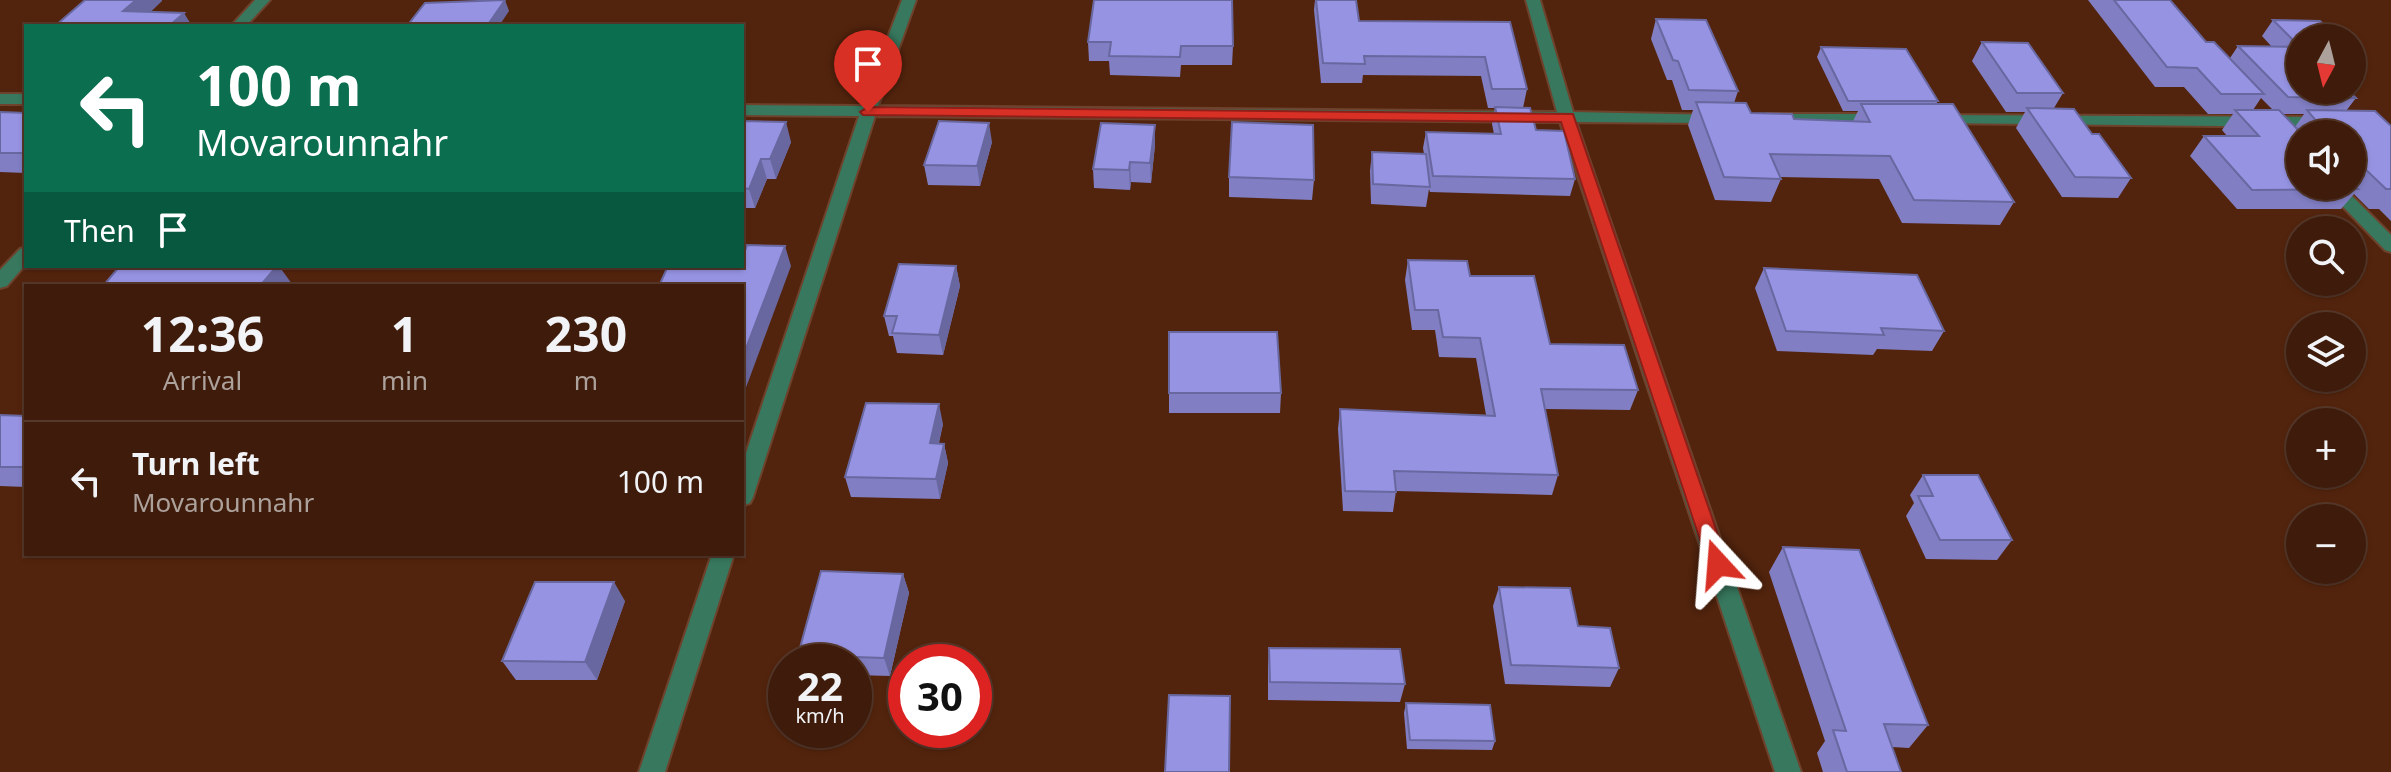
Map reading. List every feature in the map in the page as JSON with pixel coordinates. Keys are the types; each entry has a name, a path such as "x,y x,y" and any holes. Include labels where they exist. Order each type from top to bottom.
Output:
{"street":[{"path":"240,24 263,0"},
{"path":"744,491 868,112 909,0"},
{"path":"1533,0 1567,118 1788,772"},
{"path":"0,99 24,99"},
{"path":"2249,99 2286,138"},
{"path":"744,110 2286,122"},
{"path":"2346,200 2391,246"},
{"path":"0,282 24,255"},
{"path":"652,772 722,556"}],"building":[{"path":"85,0 136,0 123,11 184,13 171,24 57,24"},
{"path":"505,0 488,24 409,24 425,3"},
{"path":"1094,0 1232,0 1233,46 1181,46 1180,57 1109,56 1111,42 1088,42"},
{"path":"1316,0 1356,0 1359,21 1510,22 1527,89 1492,89 1485,57 1364,56 1365,64 1323,63"},
{"path":"2114,0 2170,0 2206,42 2214,42 2264,94 2221,94 2197,68 2167,67"},
{"path":"1656,19 1706,20 1738,91 1689,90"},
{"path":"2273,20 2320,21 2323,24 2286,24 2286,33"},
{"path":"1982,42 2028,43 2063,93 2017,93"},
{"path":"2238,46 2286,47 2286,95"},
{"path":"1821,47 1906,49 1938,101 1848,101"},
{"path":"1696,102 1746,103 1751,113 1792,114 1794,119 1870,122 1861,104 1953,104 2014,202 1914,200 1890,156 1770,154 1781,179 1724,177"},
{"path":"1495,107 1530,108 1536,130 1564,131 1575,179 1433,176 1426,132 1501,134"},
{"path":"2027,108 2074,109 2092,134 2099,134 2131,178 2075,177"},
{"path":"2235,110 2279,110 2289,120 2286,120 2286,190 2252,190 2204,136 2259,136"},
{"path":"2307,110 2375,111 2391,126 2391,189 2386,189 2366,170 2366,120 2315,120"},
{"path":"0,112 24,113 24,153 0,153"},
{"path":"744,121 786,122 770,159 761,159 749,189 744,188"},
{"path":"939,121 989,123 977,166 924,165"},
{"path":"1232,122 1313,125 1314,180 1229,177"},
{"path":"1101,123 1155,125 1150,163 1130,162 1129,170 1093,169"},
{"path":"1372,152 1426,154 1430,187 1373,184"},
{"path":"747,245 785,246 744,354 744,284 660,284 667,268 744,268"},
{"path":"1408,260 1467,261 1470,276 1534,276 1550,344 1624,345 1638,390 1541,389 1558,475 1394,471 1396,492 1345,491 1340,409 1495,416 1480,338 1443,337 1438,310 1415,310"},
{"path":"899,264 956,266 939,335 892,333 897,316 884,316"},
{"path":"118,268 275,268 262,284 105,284"},
{"path":"1764,268 1917,275 1944,331 1881,328 1884,335 1786,331"},
{"path":"1169,332 1277,332 1281,393 1169,393"},
{"path":"866,403 939,404 930,443 944,444 936,479 845,477"},
{"path":"0,415 24,416 24,467 0,467"},
{"path":"1923,475 1978,475 2012,540 1940,540 1918,496 1933,496"},
{"path":"1783,547 1859,550 1928,725 1884,724 1901,772 1847,772 1833,730 1846,731"},
{"path":"821,571 903,574 884,658 872,658 872,644 801,644"},
{"path":"535,582 614,582 585,662 502,661"},
{"path":"1499,587 1570,588 1578,626 1610,628 1619,668 1511,665"},
{"path":"1269,648 1400,649 1405,684 1270,682"},
{"path":"1169,695 1230,696 1229,772 1165,772"},
{"path":"1406,703 1490,705 1495,741 1410,740"}],"route":[{"path":"868,112 1567,118 1718,564"}]}
